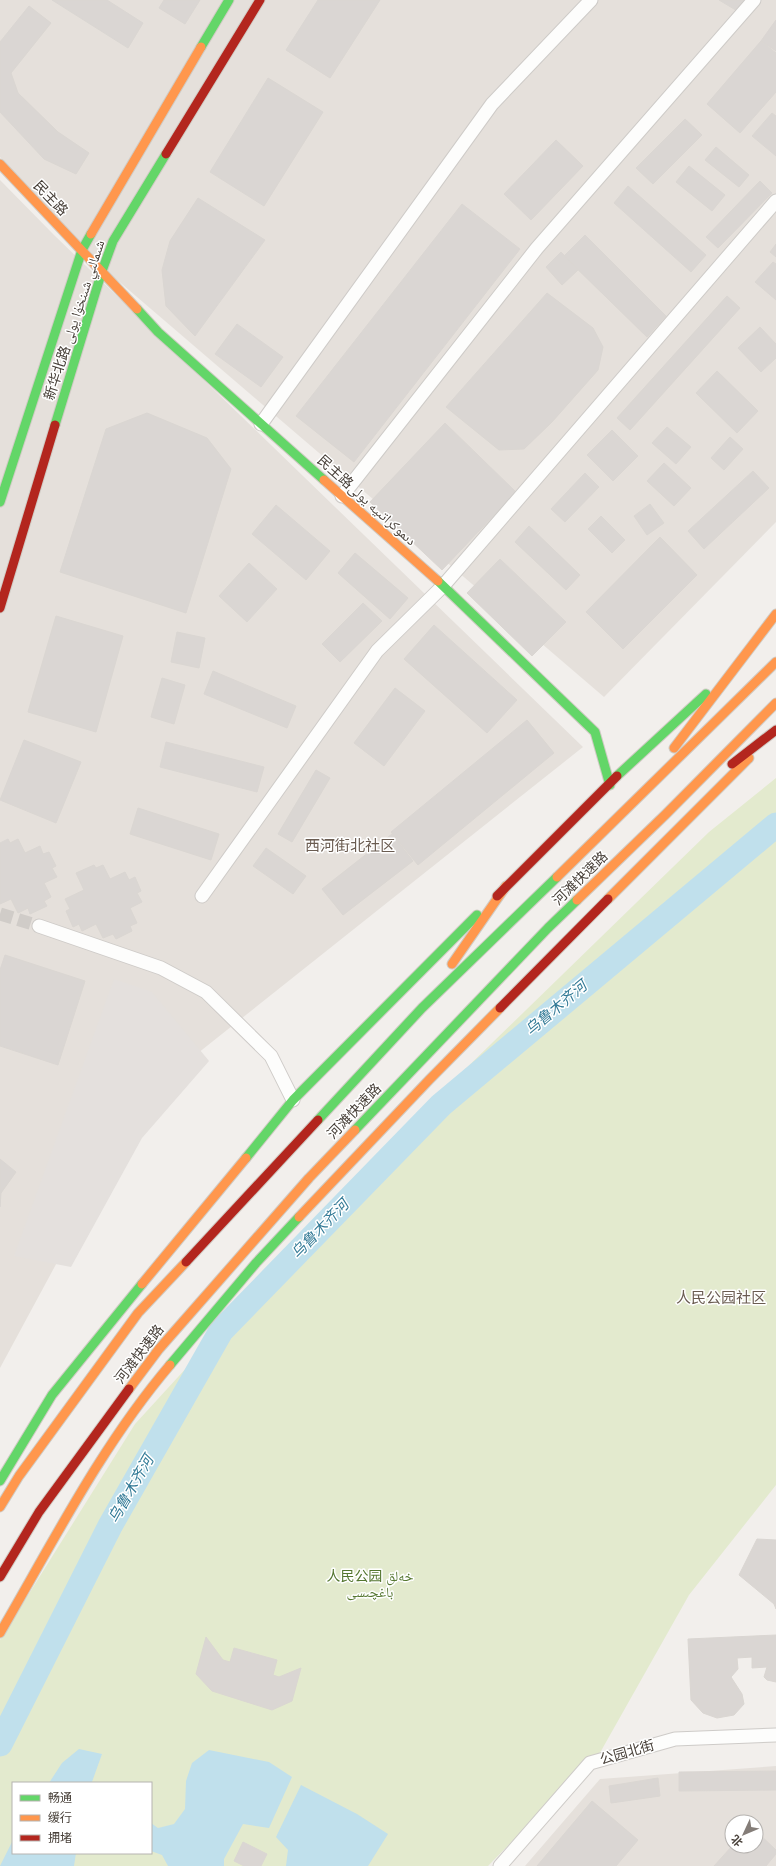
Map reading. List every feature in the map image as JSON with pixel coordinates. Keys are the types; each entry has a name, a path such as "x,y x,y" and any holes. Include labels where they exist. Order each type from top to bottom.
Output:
{"main road":[{"name":"新华北路 شىمالىي شىنخۇا يولى","path":"0,502 82,250 229,0"},
{"name":"新华北路 شىمالىي شىنخۇا يولى","path":"0,608 102,271 114,241 260,0"},
{"name":"民主路","path":"0,164 82,250"},
{"name":"民主路دىموكراتىيە يولى","path":"82,250 158,332 444,586 595,732 610,784"},
{"path":"630,807 731,670 776,614"},
{"path":"0,1481 52,1395 293,1100 602,790 776,628"},
{"name":"河滩快速路","path":"0,1507 18,1476 138,1313 212,1232 422,1008 630,807 776,662"},
{"name":"河滩快速路","path":"0,1578 39,1512 164,1343 309,1178 548,928 666,814 776,703"},
{"path":"666,814 776,730"},
{"path":"0,1633 98,1465 152,1386 256,1263 430,1080 776,730"},
{"path":"422,1008 506,886"},
{"path":"125,1307 212,1232"}],"street":[{"path":"261,424 492,104 591,0"},
{"path":"342,496 537,248 754,0"},
{"path":"202,896 377,651 444,586 776,201"},
{"path":"39,926 161,968 206,992 271,1056 293,1100"},
{"name":"公园北街","path":"500,1866 590,1763 675,1739 776,1735"}],"shaded area":[{"path":"0,0 776,0 776,522 604,697 116,279 0,157"},
{"path":"0,180 54,235 583,747 149,1092 0,1368"},
{"path":"114,979 152,992 209,1061 142,1138 71,1267 14,1256"},
{"path":"776,1766 776,1866 525,1866 600,1779"}],"green space":[{"name":"人民公园 خەلق باغچىسى","path":"776,778 776,1485 689,1595 601,1751 488,1866 0,1866 0,1640 135,1424 415,1118 709,832"}],"water":[{"path":"79,1749 102,1754 92,1782 50,1782 62,1763"},
{"path":"209,1750 269,1762 292,1777 269,1828 243,1824 224,1859 224,1866 168,1866 162,1855 152,1851 152,1824 158,1828 174,1824 185,1809 186,1781 192,1763"},
{"path":"301,1785 357,1814 388,1834 368,1866 286,1866 288,1850 276,1837"},
{"path":"12,1842 12,1854 76,1854 74,1866 0,1866"}],"building":[{"path":"52,0 107,0 143,23 128,48"},
{"path":"164,0 200,0 185,24 159,8"},
{"path":"318,0 380,0 330,78 286,50"},
{"path":"719,0 747,0 739,12"},
{"path":"29,6 51,23 11,73 18,93 58,132 89,153 76,174 44,159 0,112 0,42"},
{"path":"776,20 776,51 761,41"},
{"path":"761,41 776,53 776,92 740,133 707,104"},
{"path":"268,78 323,112 264,206 210,172"},
{"path":"772,113 776,116 776,156 752,136"},
{"path":"685,119 702,135 653,184 636,168"},
{"path":"556,140 583,166 531,220 504,194"},
{"path":"716,147 749,175 739,187 705,160"},
{"path":"689,166 725,195 712,211 676,182"},
{"path":"760,181 772,193 718,248 706,237"},
{"path":"628,186 706,255 691,272 614,203"},
{"path":"198,198 265,240 195,336 166,306 162,270 170,241"},
{"path":"462,204 520,249 354,462 296,416"},
{"path":"585,235 666,316 647,337 564,256"},
{"path":"776,244 776,257 770,252"},
{"path":"561,252 578,270 562,285 546,267"},
{"path":"773,262 776,264 776,300 755,282"},
{"path":"547,293 593,328 603,347 598,370 552,422 524,449 499,450 446,407"},
{"path":"727,296 740,308 630,430 617,418"},
{"path":"237,324 283,357 261,387 215,354"},
{"path":"760,327 776,344 776,358 761,372 738,348"},
{"path":"717,371 758,411 737,433 696,393"},
{"path":"147,413 207,438 231,469 186,613 60,572 106,429"},
{"path":"445,423 516,492 442,570 370,502"},
{"path":"667,427 691,447 676,464 652,443"},
{"path":"612,430 638,456 613,481 587,455"},
{"path":"730,437 743,449 724,470 711,458"},
{"path":"664,463 691,488 674,506 647,481"},
{"path":"753,471 769,488 704,549 688,531"},
{"path":"585,473 599,487 565,522 551,509"},
{"path":"650,504 664,523 647,535 634,516"},
{"path":"276,505 330,551 306,580 252,534"},
{"path":"601,516 625,540 612,553 588,529"},
{"path":"529,526 580,575 566,590 515,542"},
{"path":"660,537 697,575 623,649 586,612"},
{"path":"355,553 408,598 390,619 338,573"},
{"path":"500,559 566,622 532,656 467,593"},
{"path":"249,563 277,589 247,622 219,596"},
{"path":"363,603 382,621 340,662 322,644"},
{"path":"56,616 123,636 96,732 28,712"},
{"path":"434,625 517,700 487,733 404,659"},
{"path":"177,632 205,638 199,668 171,662"},
{"path":"213,671 296,706 287,728 204,694"},
{"path":"162,678 185,685 174,724 151,717"},
{"path":"395,688 425,711 384,766 354,743"},
{"path":"527,720 554,753 418,865 391,832"},
{"path":"24,740 81,762 56,823 0,800"},
{"path":"166,742 264,767 257,792 160,767"},
{"path":"316,770 330,778 292,842 278,834"},
{"path":"138,808 219,834 211,860 130,834"},
{"path":"392,834 413,861 343,915 322,889"},
{"path":"8,839 10,843 18,839 25,853 40,846 43,854 49,852 56,866 52,868 57,877 44,883 51,897 44,901 47,906 30,914 28,908 18,913 11,899 0,904 0,843"},
{"path":"266,848 306,876 293,894 253,866"},
{"path":"94,865 96,868 103,865 110,879 125,872 129,880 135,877 141,891 137,893 142,902 130,908 137,923 130,926 132,931 116,939 113,934 103,938 96,924 82,931 79,924 73,927 66,911 70,909 65,899 84,890 76,873"},
{"path":"5,955 85,981 58,1065 0,1046 0,970"},
{"path":"0,1159 16,1172 1,1193 0,1207"},
{"path":"757,1539 776,1540 776,1609 774,1604 739,1575"},
{"path":"776,1635 776,1682 767,1680 764,1677 767,1667 752,1668 752,1657 737,1658 738,1669 731,1677 742,1694 744,1704 734,1715 717,1718 703,1713 691,1700 688,1639"},
{"path":"206,1637 223,1660 230,1662 234,1648 277,1660 273,1675 279,1677 301,1668 292,1701 272,1710 212,1691 196,1674"},
{"path":"776,1771 776,1790 679,1791 679,1772"},
{"path":"658,1778 660,1796 611,1803 609,1786"},
{"path":"592,1801 638,1840 616,1866 537,1866"},
{"path":"764,1839 776,1850 776,1854 766,1866 714,1866 725,1854 764,1854"},
{"path":"243,1842 267,1854 261,1866 244,1866 234,1861"}],"waterway":[{"name":"乌鲁木齐河","path":"0,1744 110,1526 221,1331 441,1105 776,825"}],"tunnel":[{"path":"0,914 39,926"}],"traffic: fast":[{"path":"201,47 229,0"},
{"path":"55,425 102,271 113,241 166,154"},
{"path":"0,502 82,250 91,234"},
{"path":"137,309 158,332 324,480"},
{"path":"438,581 595,732 610,785"},
{"path":"617,776 706,694"},
{"path":"318,1120 422,1008 557,877"},
{"path":"355,1130 548,928 577,900"},
{"path":"246,1158 293,1100 477,915"},
{"path":"170,1365 256,1263 299,1217"},
{"path":"0,1481 52,1395 142,1284"}],"traffic: slow":[{"path":"91,234 201,47"},
{"path":"0,164 137,309"},
{"path":"324,480 438,581"},
{"path":"674,748 776,614"},
{"path":"557,877 776,662"},
{"path":"577,900 666,814 776,703"},
{"path":"608,899 749,758"},
{"path":"452,964 506,886"},
{"path":"299,1217 429,1080 500,1008"},
{"path":"129,1389 159,1349 309,1178 355,1130"},
{"path":"142,1284 246,1158"},
{"path":"0,1507 19,1476 138,1313 186,1262"},
{"path":"0,1633 59,1529 100,1461 145,1396 170,1365"}],"traffic: jam":[{"path":"166,154 260,0"},
{"path":"0,608 55,425"},
{"path":"732,764 776,730"},
{"path":"497,896 617,776"},
{"path":"500,1008 608,899"},
{"path":"186,1262 318,1120"},
{"path":"0,1577 39,1512 129,1389"}],"district":[{"name":"西河街北社区","path":"350,846"},
{"name":"人民公园社区","path":"721,1298"}]}
